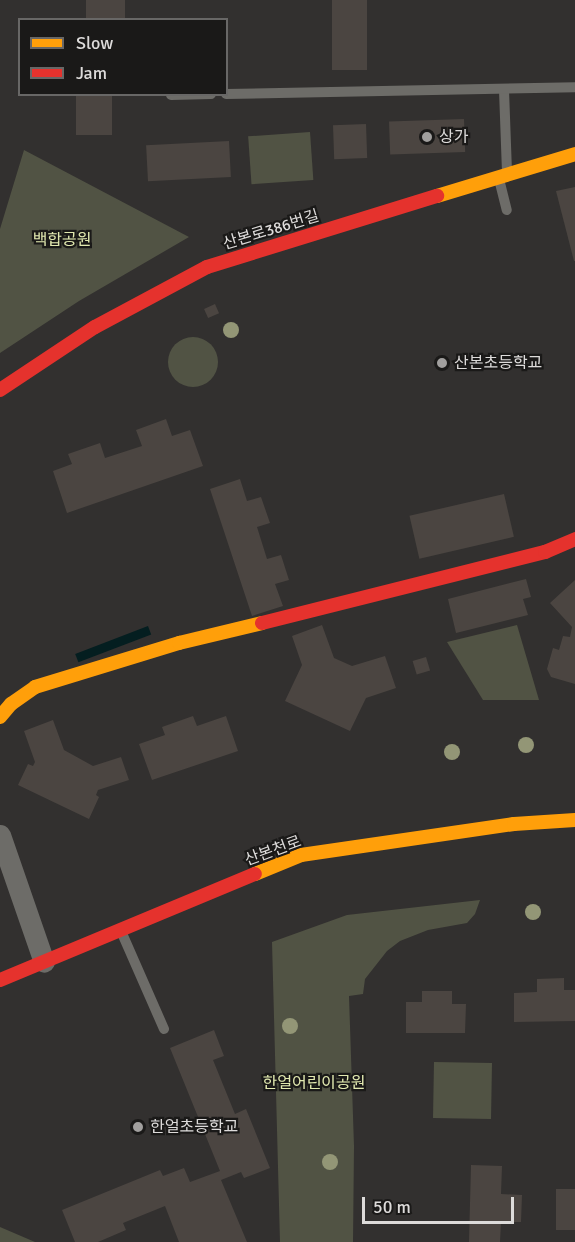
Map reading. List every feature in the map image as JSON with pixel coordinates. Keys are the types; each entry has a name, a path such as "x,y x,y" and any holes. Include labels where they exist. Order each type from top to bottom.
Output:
{"street":[{"name":"산본로386번길","path":"0,390 95,327 207,267 575,154"},
{"path":"0,717 11,704 35,687 82,671 179,643 545,552 575,539"},
{"name":"산본천로","path":"0,980 301,855 514,824 575,821"},
{"path":"0,836 44,962"}],"lane":[{"path":"228,94 575,87"},
{"path":"504,90 503,175 507,210"},
{"path":"121,931 164,1029"}],"green space":[{"path":"310,132 313,180 251,184 248,136"},
{"name":"백합공원","path":"24,150 189,237 79,301 0,353 0,229"},
{"path":"193,337 202,339 213,348 218,362 216,371 207,382 193,387 184,385 173,376 168,362 170,353 179,342"},
{"path":"517,625 539,700 483,700 447,642"},
{"name":"한얼어린이공원","path":"480,900 475,914 467,923 428,930 400,941 387,951 365,979 363,994 349,996 354,1146 353,1242 280,1242 272,942 347,915"},
{"path":"434,1062 492,1063 491,1119 433,1118"},
{"path":"0,1227 35,1242 0,1242"}],"water":[{"path":"148,626 151,634 78,662 75,654"}],"building":[{"path":"86,0 125,0 125,18 86,18"},
{"path":"332,0 367,0 367,70 332,70"},
{"path":"76,96 112,96 112,135 76,135"},
{"name":"상가","path":"464,119 465,152 390,155 389,122"},
{"path":"366,124 367,158 334,159 333,125"},
{"path":"229,141 231,177 148,181 146,145"},
{"path":"575,187 575,261 574,261 556,191"},
{"path":"215,304 219,313 208,318 204,309"},
{"path":"166,419 172,436 190,430 203,466 67,513 53,471 72,464 68,454 100,443 105,458 142,446 136,430"},
{"path":"240,479 247,501 261,497 270,523 257,527 267,559 281,555 289,580 275,584 283,606 252,616 210,489"},
{"path":"504,494 514,537 419,559 409,516"},
{"path":"526,579 531,597 523,599 528,615 456,633 448,599"},
{"path":"575,580 575,684 551,677 547,669 553,648 559,650 563,636 570,637 572,627 550,603"},
{"path":"322,625 334,658 352,666 385,656 396,688 366,698 350,731 285,701 302,665 292,636"},
{"path":"426,657 430,670 417,674 413,661"},
{"path":"193,716 197,726 226,716 238,751 152,780 139,744 165,735 162,727"},
{"path":"53,720 64,750 93,766 121,757 129,780 98,790 96,795 99,797 89,819 18,785 28,764 33,766 35,762 24,731"},
{"path":"564,978 564,990 575,990 575,1021 514,1022 514,993 537,992 537,979"},
{"path":"422,991 452,991 452,1004 466,1004 465,1033 406,1033 406,1002 422,1002"},
{"path":"214,1030 224,1056 213,1060 235,1114 246,1109 270,1168 244,1178 241,1172 221,1180 247,1242 179,1242 165,1206 123,1223 126,1230 98,1242 75,1242 62,1210 160,1170 163,1176 184,1168 190,1182 220,1171 170,1048"},
{"path":"471,1165 502,1166 501,1194 522,1195 521,1222 501,1222 500,1242 469,1242"},
{"path":"556,1189 575,1189 575,1230 556,1230"}],"traffic: slow":[{"path":"437,196 575,154"},
{"path":"0,717 11,704 35,687 179,643 262,623"},
{"path":"255,874 301,855 514,824 575,820"}],"traffic: jam":[{"path":"0,390 95,327 207,267 437,196"},
{"path":"262,623 545,552 575,539"},
{"path":"0,980 255,874"}],"place":[{"name":"상가","path":"427,137"},
{"name":"산본초등학교","path":"442,363"},
{"name":"한얼초등학교","path":"138,1127"}]}
